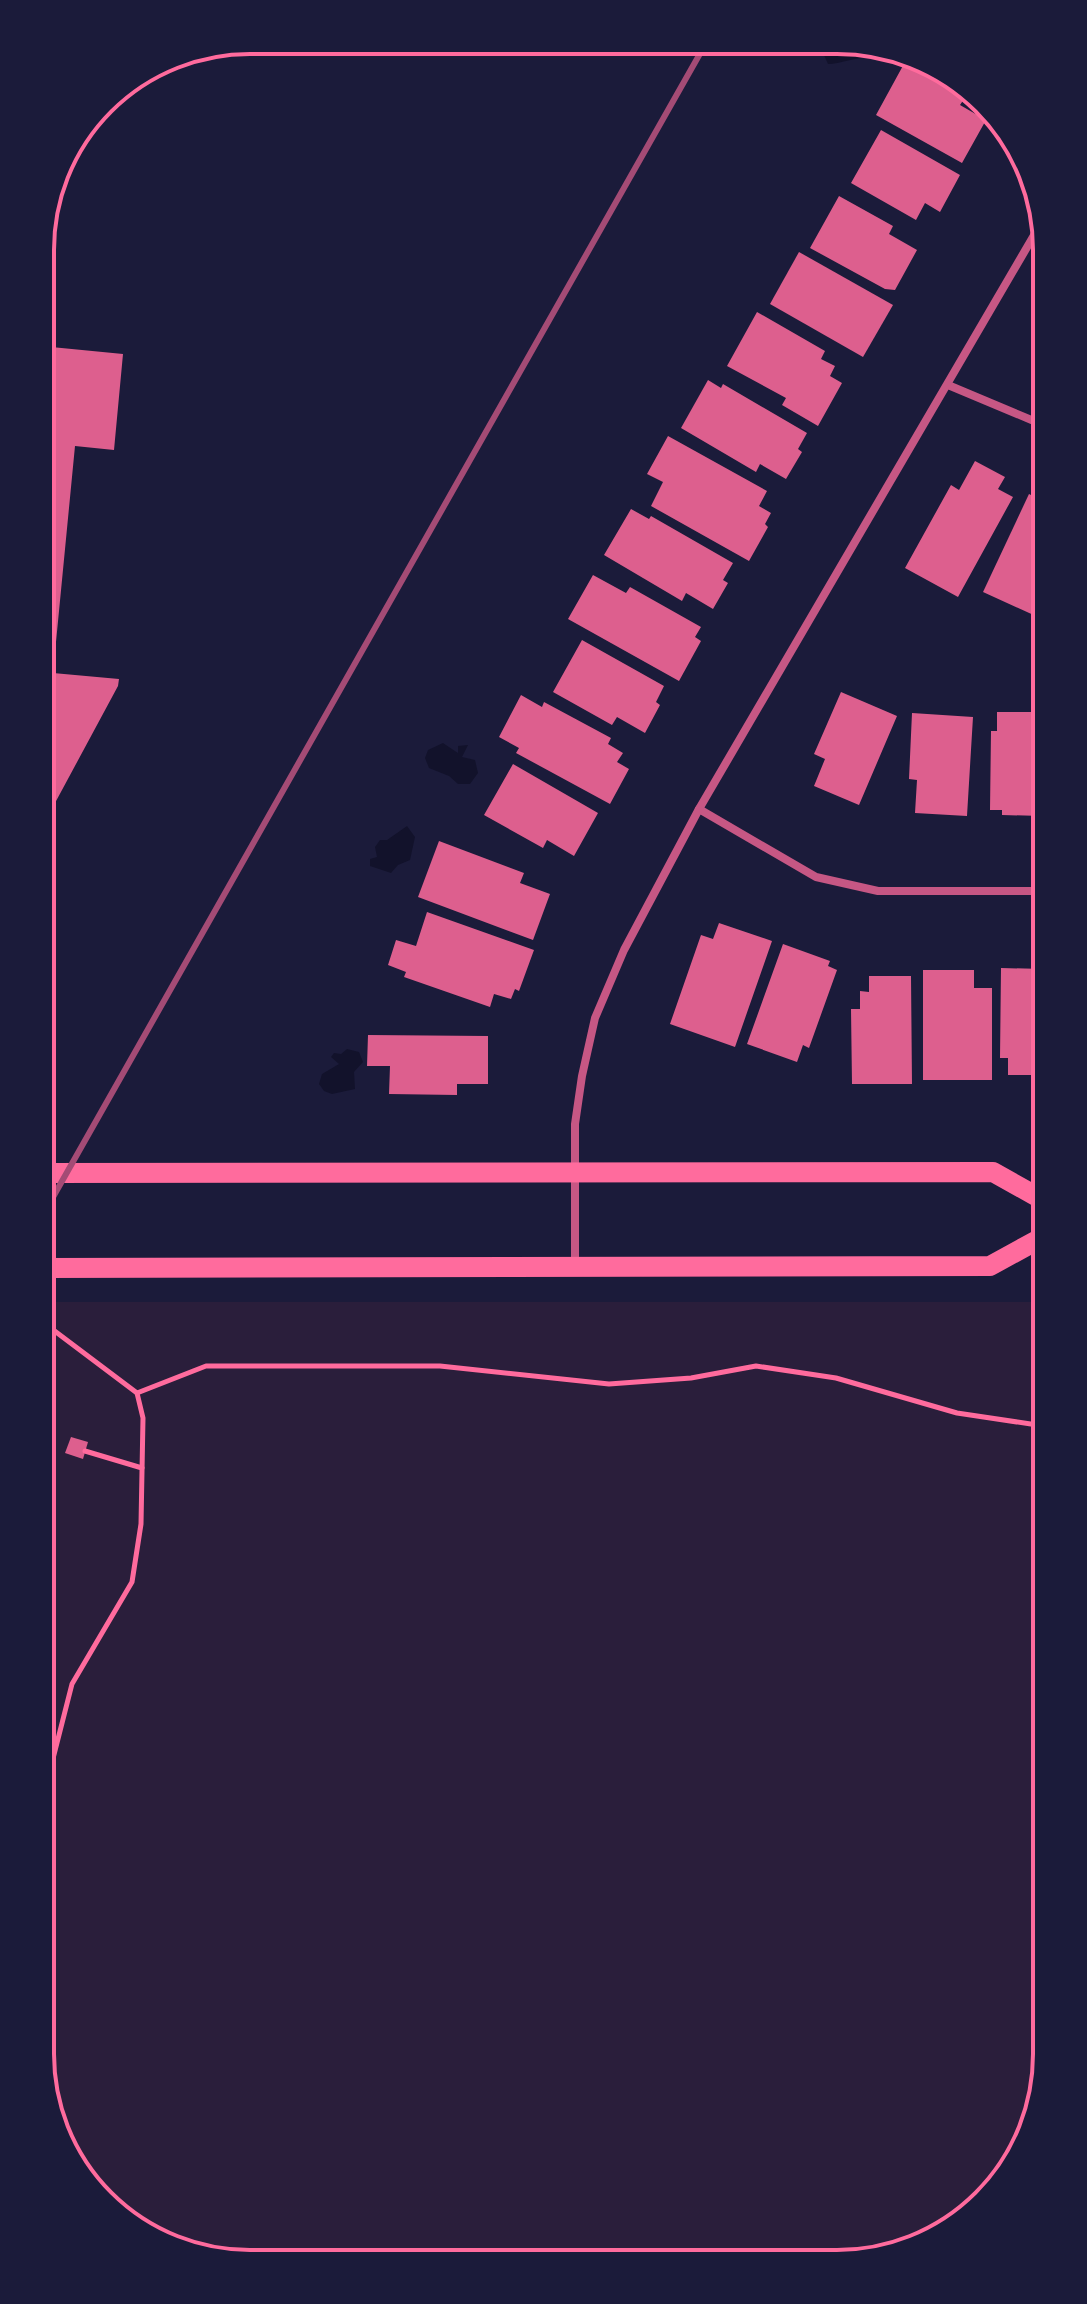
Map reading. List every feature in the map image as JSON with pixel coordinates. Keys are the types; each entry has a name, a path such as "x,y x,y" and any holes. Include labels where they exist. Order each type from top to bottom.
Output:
{"main road":[{"path":"54,1173 993,1172 1033,1194"},
{"path":"54,1268 990,1266 1033,1242"}],"street":[{"path":"575,1269 575,1124 595,1018 624,950 699,809 1032,239"},
{"path":"948,385 1033,421"},
{"path":"699,809 816,877 878,891 1033,891"}],"path":[{"path":"54,1331 137,1393 143,1418 141,1524 132,1582 72,1684 54,1755"},
{"path":"137,1393 206,1366 440,1366 609,1384 691,1378 756,1366 836,1378 957,1413 1033,1424"},
{"path":"85,1451 142,1468"}],"shaded area":[{"path":"824,54 867,57 865,58 828,64"},
{"path":"443,743 458,753 458,746 468,745 462,757 475,760 478,773 470,784 458,784 449,776 429,768 425,758 428,750"},
{"path":"407,826 415,837 410,860 398,865 391,873 370,866 370,859 377,857 375,847 380,840 387,840"},
{"path":"347,1049 359,1052 363,1062 354,1072 355,1089 332,1094 324,1091 319,1084 322,1074 339,1064 331,1057"},
{"path":"54,1302 1033,1302 1033,2067 1018,2129 1007,2152 984,2183 956,2210 912,2235 863,2248 837,2250 250,2250 187,2240 141,2217 121,2201 87,2163 69,2129 56,2080 54,2054"}],"building":[{"path":"903,65 946,87 963,101 960,105 985,122 962,163 876,115"},
{"path":"881,130 960,175 940,212 925,203 916,220 851,183"},
{"path":"839,196 893,226 889,234 917,250 895,290 885,289 810,248"},
{"path":"799,252 893,305 863,357 770,304"},
{"path":"757,312 825,351 821,359 835,366 830,376 842,383 818,426 782,405 786,398 727,366"},
{"path":"54,347 123,354 114,450 75,446 54,663"},
{"path":"708,380 721,388 723,384 807,433 798,449 802,452 786,479 760,464 756,472 681,428"},
{"path":"668,436 767,491 759,506 771,513 765,524 768,527 749,561 651,506 663,482 647,474"},
{"path":"975,461 1005,477 998,489 1013,497 958,597 905,568 951,485 959,490"},
{"path":"1029,494 1033,496 1033,615 983,592"},
{"path":"631,509 649,519 651,516 733,563 723,580 728,583 713,609 686,593 682,601 604,555"},
{"path":"593,575 626,593 630,587 701,627 695,637 701,641 679,681 568,619"},
{"path":"582,640 664,686 656,702 660,705 645,733 617,717 612,725 553,692"},
{"path":"54,673 119,679 118,686 55,803"},
{"path":"841,692 897,716 859,805 814,786 825,759 814,754"},
{"path":"521,695 542,707 544,702 611,738 608,744 623,753 617,762 629,769 610,804 516,753 519,748 499,737"},
{"path":"997,712 1033,712 1033,816 1002,815 1002,810 990,810 991,731 997,731"},
{"path":"912,713 973,717 967,816 915,813 917,780 909,779"},
{"path":"513,764 598,813 574,856 547,840 543,848 484,815"},
{"path":"439,841 524,873 520,883 550,894 533,940 418,897"},
{"path":"427,912 534,950 519,991 515,989 511,999 494,994 490,1007 404,977 406,972 388,965 396,940 416,946"},
{"path":"719,923 772,941 735,1047 670,1024 701,935 713,939"},
{"path":"783,944 830,961 828,966 837,970 809,1048 803,1045 797,1062 747,1044"},
{"path":"1001,968 1033,969 1033,1075 1008,1075 1008,1058 1000,1058"},
{"path":"923,970 974,970 974,988 992,988 992,1080 923,1080"},
{"path":"869,976 911,976 912,1084 852,1084 851,1009 860,1009 860,991 869,992"},
{"path":"368,1035 488,1036 488,1084 457,1084 457,1095 389,1094 390,1066 367,1066"},
{"path":"71,1437 88,1442 83,1459 65,1453"}],"railway":[{"path":"54,1195 700,54"}]}
